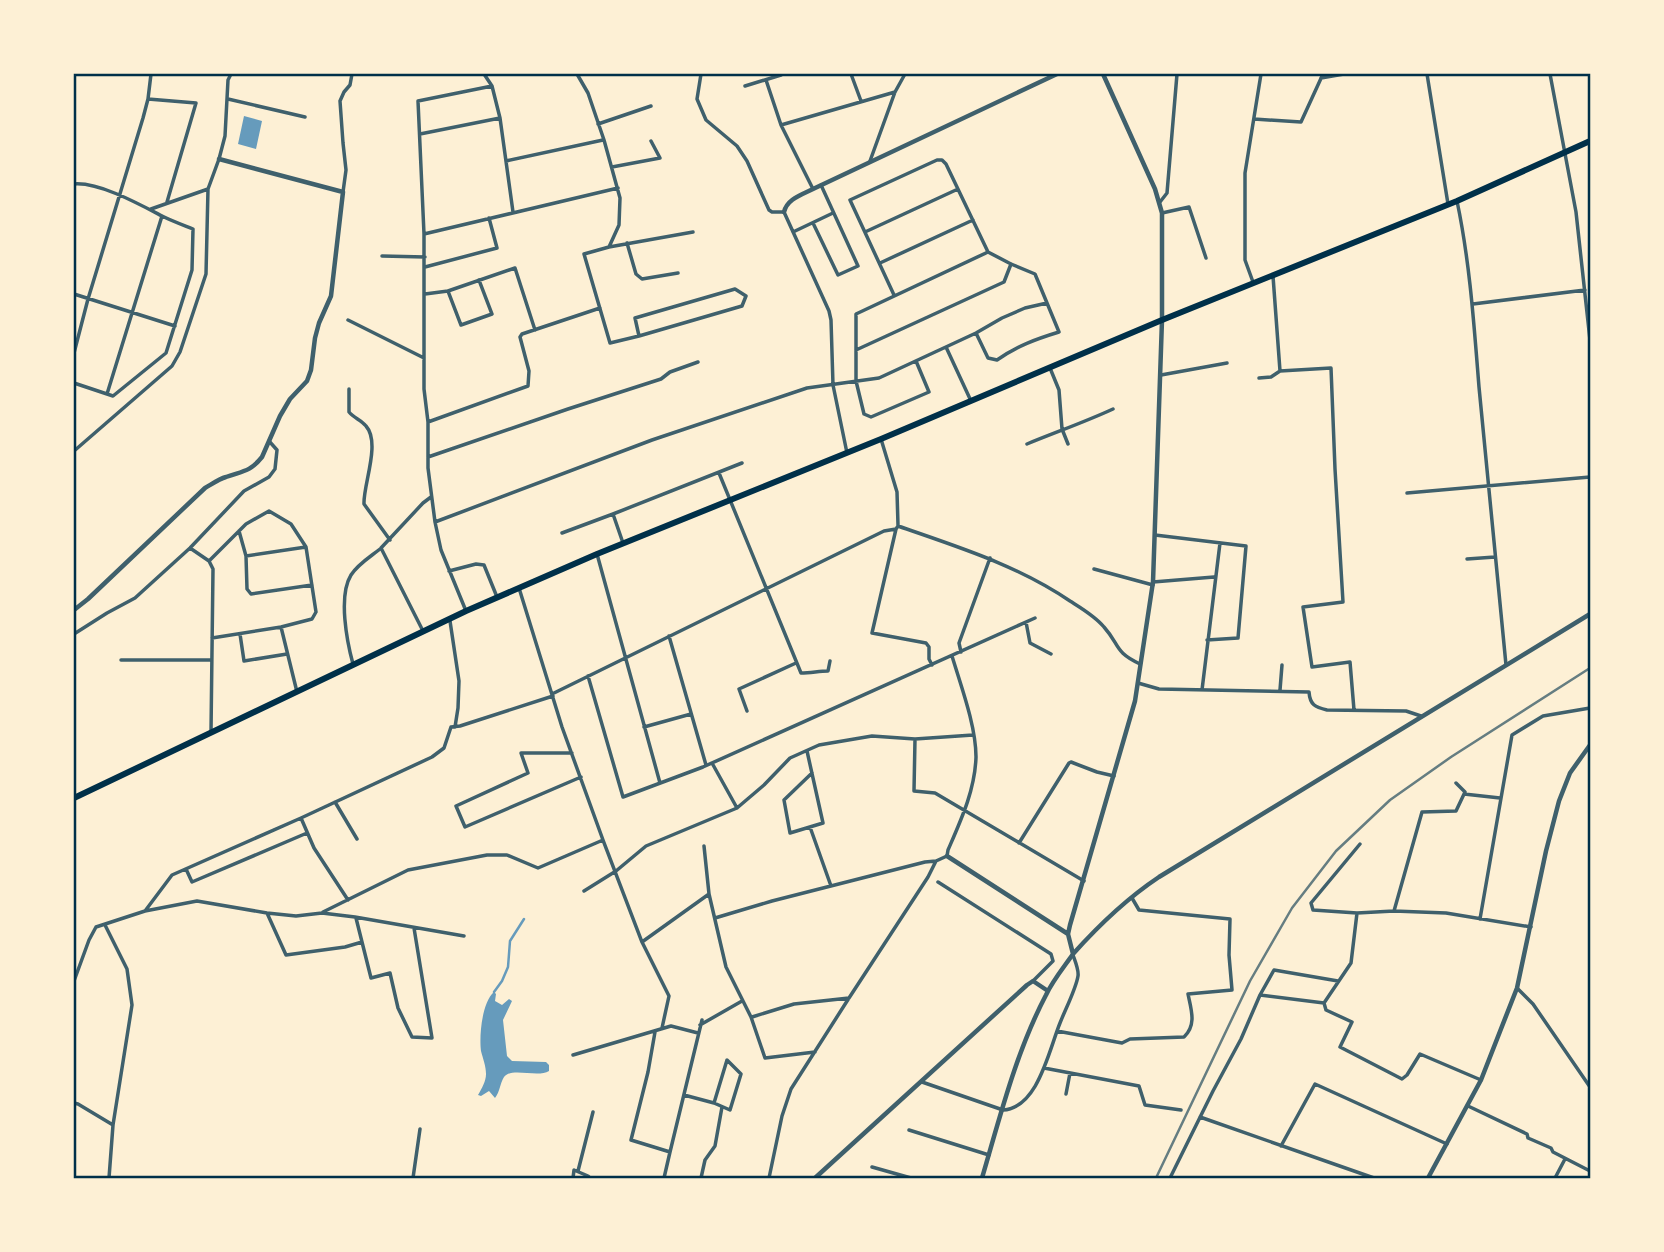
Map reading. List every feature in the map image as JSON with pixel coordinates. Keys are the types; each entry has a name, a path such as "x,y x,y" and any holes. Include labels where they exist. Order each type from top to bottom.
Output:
{"main road":[{"path":"74,798 497,597 1162,320 1457,201 1591,141"}],"street":[{"path":"74,353 148,99 151,74"},
{"path":"74,451 172,366 180,352 206,274 208,189 225,136 228,80 231,74"},
{"path":"74,610 205,488 223,477 247,471 257,464 287,404 307,381 317,330 331,296 346,170 340,101 350,85 352,74"},
{"path":"484,74 492,86 500,118 513,212"},
{"path":"577,74 588,93 620,198 619,225 609,247"},
{"path":"701,74 698,99 706,120 737,146 747,161 769,210 783,212"},
{"path":"851,74 861,101"},
{"path":"900,74 901,79"},
{"path":"870,161 895,92 905,74"},
{"path":"847,453 833,384 829,311 783,212 785,206 870,161 1057,74"},
{"path":"922,1082 1003,1110 1020,1104 1037,1083 1078,975 1068,934 1138,683 1153,584 1162,320 1162,213 1156,189 1103,74"},
{"path":"1160,202 1167,193 1177,74"},
{"path":"1253,284 1245,260 1245,173 1261,74"},
{"path":"1254,119 1301,122 1322,76 1344,74"},
{"path":"1427,74 1448,204"},
{"path":"1550,74 1576,212 1591,340"},
{"path":"745,86 780,75"},
{"path":"766,79 781,125 813,189"},
{"path":"466,611 441,550 431,497 424,388 425,257 418,102 492,86"},
{"path":"781,125 895,92"},
{"path":"148,99 196,103 167,202"},
{"path":"228,99 304,117"},
{"path":"598,124 651,106"},
{"path":"420,134 500,118"},
{"path":"506,162 604,140"},
{"path":"612,167 660,158 651,141"},
{"path":"219,159 343,192"},
{"path":"894,295 850,200 942,160 988,252 1035,274 1059,332 1015,348 997,360 988,358 976,333"},
{"path":"74,184 96,187 193,229 192,271 166,353 113,396 74,383"},
{"path":"813,223 838,275 858,266 821,185"},
{"path":"424,234 618,188"},
{"path":"150,209 208,189"},
{"path":"864,232 958,189"},
{"path":"1457,201 1473,304 1494,557 1506,665"},
{"path":"1162,213 1189,207 1206,257"},
{"path":"793,232 833,213"},
{"path":"107,394 162,216"},
{"path":"425,267 497,248 489,218"},
{"path":"879,263 973,220"},
{"path":"639,336 635,318 735,289 746,296 742,306 639,336 610,343 584,254 627,243 693,233"},
{"path":"627,243 636,274 642,279 678,274"},
{"path":"916,361 929,392 871,417 864,414 856,381 856,314 988,252"},
{"path":"382,256 425,257"},
{"path":"856,350 1004,282 1011,264"},
{"path":"425,294 448,290 515,268 535,330"},
{"path":"1273,276 1280,371"},
{"path":"448,290 461,325 492,314 479,280"},
{"path":"74,294 175,326"},
{"path":"1473,304 1587,294"},
{"path":"435,522 652,440 807,388 879,378 1002,318 1025,308 1047,303"},
{"path":"428,422 528,386 529,371 520,337 522,334 601,308"},
{"path":"348,320 424,358"},
{"path":"946,347 971,401"},
{"path":"428,457 661,379 670,372 698,362"},
{"path":"1160,375 1227,363"},
{"path":"1050,368 1059,390 1062,429 1068,444"},
{"path":"1259,378 1271,377 1280,371 1331,368 1343,602 1303,607 1312,667 1350,662 1354,710"},
{"path":"349,389 349,412 366,425 370,435 371,467 363,497 364,504 390,540"},
{"path":"1027,444 1113,409"},
{"path":"881,439 897,492 897,527 872,633 926,643 932,665"},
{"path":"74,634 135,598 190,548 244,491 270,477 275,469 277,450 269,441"},
{"path":"562,533 742,463"},
{"path":"719,472 801,673 828,671 830,661"},
{"path":"1407,493 1591,477"},
{"path":"353,664 345,626 349,578 358,566 390,540 431,497"},
{"path":"208,561 246,524 269,511 291,524 306,547 316,612 312,619 281,628 212,638"},
{"path":"613,514 623,544"},
{"path":"145,911 172,874 432,757 444,748 451,727 552,695 897,527 990,558 1032,578 1101,624 1121,653 1140,664"},
{"path":"239,531 246,556 247,589 251,594 313,585"},
{"path":"1155,535 1246,546 1238,638 1207,640"},
{"path":"1202,690 1220,543"},
{"path":"246,556 306,547"},
{"path":"190,548 205,557 213,569 211,732"},
{"path":"381,548 423,631"},
{"path":"597,554 660,783"},
{"path":"1467,559 1494,557"},
{"path":"961,652 959,643 990,558"},
{"path":"449,570 476,564 484,565 497,597"},
{"path":"1094,569 1153,584 1214,577"},
{"path":"519,588 552,695 603,840 642,942 668,996 662,1028"},
{"path":"982,1178 1028,1034 1048,991 1073,954 1101,923 1131,897 1170,870 1591,614"},
{"path":"450,618 459,681 455,727"},
{"path":"588,676 623,797 706,766 1035,618"},
{"path":"1026,622 1030,643 1051,654"},
{"path":"281,628 297,692"},
{"path":"240,634 244,661 287,654"},
{"path":"669,636 706,766"},
{"path":"947,856 966,811 976,757 968,711 952,656"},
{"path":"121,660 211,660"},
{"path":"747,711 739,689 796,663"},
{"path":"1280,691 1282,664"},
{"path":"1138,683 1159,689 1309,692 1315,707 1327,710 1406,710 1421,716"},
{"path":"1480,919 1512,735 1543,716 1591,708"},
{"path":"644,727 691,715"},
{"path":"584,891 616,871 646,846 737,808 790,758 819,745 872,736 915,739 973,735"},
{"path":"915,739 914,791 934,793 1084,881"},
{"path":"1428,1178 1481,1080 1517,988 1559,801 1570,773 1591,745"},
{"path":"807,751 812,773 823,823 790,833 784,800 812,773"},
{"path":"572,753 521,753 528,773 456,806 465,827 581,777"},
{"path":"712,763 737,808"},
{"path":"1019,843 1069,763 1114,776"},
{"path":"1394,911 1422,812 1456,811 1465,792 1456,783"},
{"path":"1464,794 1501,799"},
{"path":"335,802 357,839"},
{"path":"301,818 314,848 348,900"},
{"path":"810,827 831,886"},
{"path":"186,869 191,882 307,833"},
{"path":"321,913 408,870 486,855 507,855 538,868 603,840"},
{"path":"1360,844 1311,904 1313,910 1447,913 1531,927"},
{"path":"704,846 709,894 726,967 751,1017 765,1058 815,1052"},
{"path":"714,919 772,901 936,861 947,856"},
{"path":"947,856 1068,934"},
{"path":"769,1178 782,1116 791,1089 936,861"},
{"path":"815,1178 1053,961 1051,954 938,882"},
{"path":"642,942 709,894"},
{"path":"1057,1031 1122,1043 1130,1039 1184,1037 1189,1033 1192,1022 1188,994 1232,990 1230,919 1139,910 1131,897"},
{"path":"74,981 96,927 145,911 198,901 296,916 321,913 355,917 464,936"},
{"path":"267,913 286,955 362,942"},
{"path":"1357,913 1351,963 1324,1003 1326,1010 1352,1022 1340,1047 1402,1079 1420,1054 1481,1080"},
{"path":"355,917 371,978 390,973 398,1008 412,1037 432,1038 414,928"},
{"path":"105,925 127,969 132,1005 113,1125 109,1178"},
{"path":"1170,1178 1241,1039 1259,995 1274,970 1338,981"},
{"path":"1034,981 1048,991"},
{"path":"1517,988 1533,1004 1591,1087"},
{"path":"1259,995 1324,1003"},
{"path":"751,1017 794,1004 849,998"},
{"path":"700,1025 742,1001"},
{"path":"664,1178 702,1020"},
{"path":"573,1055 671,1026 698,1033"},
{"path":"655,1032 631,1140 670,1152"},
{"path":"684,1095 730,1111 741,1074 727,1060 714,1104"},
{"path":"1044,1068 1139,1086 1145,1105 1181,1110"},
{"path":"1066,1094 1070,1073"},
{"path":"1282,1146 1315,1084 1447,1144"},
{"path":"74,1103 113,1125"},
{"path":"1468,1106 1527,1134 1528,1138 1591,1171"},
{"path":"701,1178 705,1160 715,1146 722,1107"},
{"path":"578,1171 593,1112"},
{"path":"1200,1117 1374,1178"},
{"path":"413,1178 420,1129"},
{"path":"909,1130 989,1155"},
{"path":"1555,1178 1565,1159"},
{"path":"872,1167 911,1178"},
{"path":"573,1178 575,1170 578,1171"},
{"path":"578,1171 590,1178"}],"water":[{"path":"244,116 262,121 256,149 238,144"},
{"path":"494,992 495,1001 502,1005 509,999 512,1001 503,1020 507,1056 512,1061 546,1062 549,1065 549,1071 544,1073 507,1074 495,1098 489,1091 478,1095 486,1074 480,1045 482,1020 487,1003"}],"waterway":[{"path":"494,992 508,967 510,941 524,919"}],"railway":[{"path":"1156,1178 1250,981 1292,908 1336,851 1390,800 1451,757 1590,668"}]}
